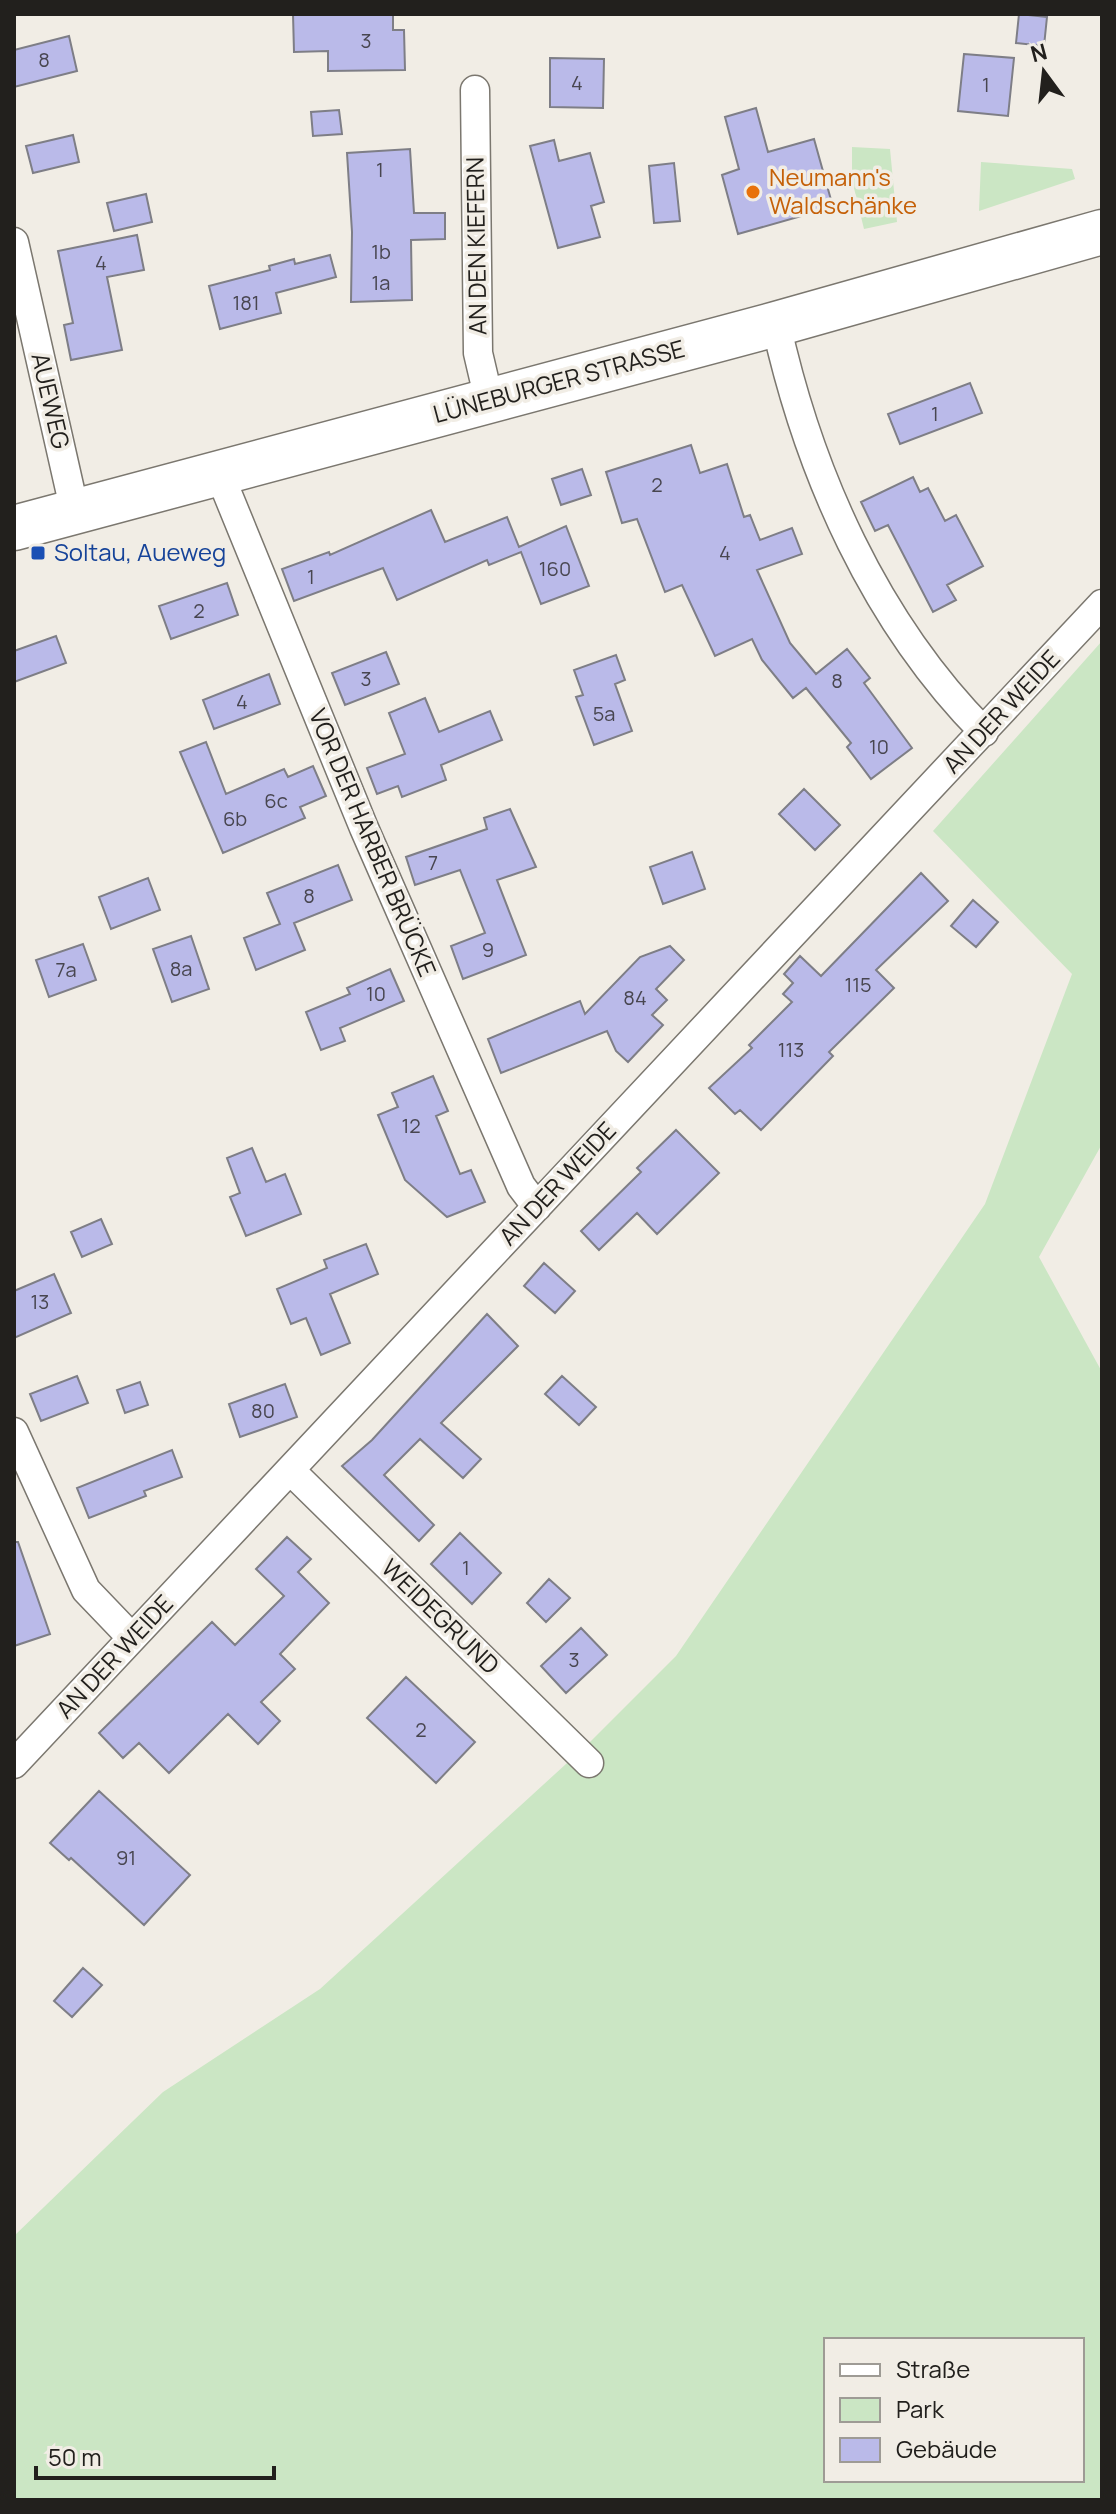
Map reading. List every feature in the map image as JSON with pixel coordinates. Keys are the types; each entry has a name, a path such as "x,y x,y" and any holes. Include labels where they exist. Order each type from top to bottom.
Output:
{"main road":[{"name":"LÜNEBURGER STRASSE","path":"14,528 776,324 1102,232"}],"street":[{"name":"AN DEN KIEFERN","path":"475,90 478,353 489,400"},
{"name":"AUEWEG","path":"14,242 75,512"},
{"path":"776,324 785,366 825,489 890,612 957,705 984,732"},
{"name":"VOR DER HARBER BRÜCKE","path":"219,473 364,828 521,1186 537,1207"},
{"name":"AN DER WEIDE","path":"14,1764 1102,604"},
{"path":"14,1432 86,1590 132,1638"},
{"name":"WEIDEGRUND","path":"291,1471 589,1763"}],"green space":[{"path":"852,147 890,149 897,222 864,229 852,180"},
{"path":"981,162 1072,169 1075,179 979,211"},
{"path":"1102,641 1102,1144 1039,1257 1102,1372 1102,2500 14,2500 14,2236 163,2092 320,1989 590,1742 676,1656 985,1204 1072,974 933,831"}],"building":[{"path":"293,14 393,14 393,30 404,30 405,70 328,71 328,51 294,52"},
{"path":"1019,14 1047,17 1044,46 1016,43"},
{"path":"69,36 77,71 14,87 14,50"},
{"path":"964,54 1014,58 1008,116 958,111"},
{"path":"550,58 604,59 603,108 550,107"},
{"path":"756,108 768,152 814,139 833,207 738,234 722,175 739,169 725,117"},
{"path":"339,110 342,134 313,136 311,112"},
{"path":"73,135 79,162 33,173 26,146"},
{"path":"554,140 559,161 590,153 604,202 591,206 600,237 558,248 530,146"},
{"path":"410,149 414,213 445,213 445,239 411,240 412,300 351,302 352,232 347,153"},
{"path":"674,163 680,221 654,223 649,166"},
{"path":"146,194 152,222 114,231 107,203"},
{"path":"137,235 144,270 107,277 122,350 71,360 64,325 73,323 58,251"},
{"path":"330,255 336,277 276,293 281,313 220,329 209,286 270,270 269,266 294,259 295,264"},
{"path":"970,383 982,413 900,444 888,414"},
{"path":"691,445 700,473 727,464 744,517 750,515 760,540 792,528 802,554 757,570 790,643 816,674 847,649 870,678 864,683 912,748 871,779 847,747 851,743 806,688 793,698 762,660 752,639 715,656 682,585 665,592 637,519 622,523 606,472"},
{"path":"582,469 591,495 561,505 552,479"},
{"path":"913,477 920,492 928,488 945,521 956,515 983,566 947,585 956,600 933,612 888,525 875,531 861,502"},
{"path":"431,510 445,542 507,517 519,547 566,526 589,586 541,604 521,552 489,565 487,560 397,600 383,568 294,601 282,569 329,552 330,555"},
{"path":"227,583 238,615 171,639 159,606"},
{"path":"56,636 66,663 14,682 14,651"},
{"path":"386,652 399,684 345,705 332,673"},
{"path":"616,655 625,680 615,684 632,731 594,745 576,697 583,695 574,670"},
{"path":"269,674 280,704 214,729 203,700"},
{"path":"425,698 439,732 490,711 502,740 441,765 446,780 402,797 398,786 377,794 367,768 405,754 389,713"},
{"path":"206,742 226,794 284,769 288,777 313,766 326,796 300,807 305,818 223,853 180,752"},
{"path":"804,789 840,825 815,850 779,814"},
{"path":"510,809 536,867 497,880 526,955 463,979 451,946 485,933 460,870 415,885 406,857 487,829 484,818"},
{"path":"692,852 705,889 663,904 650,867"},
{"path":"338,865 352,900 294,923 305,950 256,970 244,938 280,924 267,893"},
{"path":"921,873 948,901 876,970 894,988 829,1052 833,1056 761,1130 740,1110 735,1114 709,1088 752,1048 749,1045 792,1002 783,994 793,983 784,974 800,956 821,976"},
{"path":"148,878 160,910 111,929 99,897"},
{"path":"973,900 998,922 976,947 951,926"},
{"path":"191,936 209,989 172,1002 153,949"},
{"path":"83,944 96,980 49,997 36,960"},
{"path":"670,946 684,960 656,989 667,1000 652,1015 663,1025 628,1062 616,1051 607,1031 501,1073 488,1039 580,1001 585,1014 640,957"},
{"path":"390,969 404,1001 340,1028 345,1041 321,1050 306,1012 350,994 347,988"},
{"path":"433,1076 448,1111 436,1116 460,1174 471,1170 485,1202 447,1217 405,1180 378,1115 398,1107 392,1093"},
{"path":"676,1130 719,1173 657,1234 637,1213 599,1250 581,1231 641,1172 637,1168"},
{"path":"252,1148 266,1182 285,1174 301,1214 246,1236 230,1197 240,1193 227,1158"},
{"path":"101,1219 112,1244 82,1257 71,1232"},
{"path":"366,1244 378,1274 330,1294 350,1343 321,1355 306,1318 291,1324 277,1289 327,1268 324,1260"},
{"path":"544,1263 575,1291 555,1313 524,1286"},
{"path":"54,1274 71,1313 14,1338 14,1291"},
{"path":"487,1314 518,1346 441,1423 481,1459 463,1478 420,1439 384,1475 434,1525 419,1541 342,1466 372,1440"},
{"path":"77,1376 88,1403 41,1421 30,1394"},
{"path":"562,1376 596,1407 579,1425 545,1394"},
{"path":"140,1382 148,1405 125,1413 117,1390"},
{"path":"285,1384 297,1417 240,1437 229,1404"},
{"path":"172,1450 182,1477 144,1491 146,1496 89,1518 77,1488"},
{"path":"460,1533 501,1573 472,1604 431,1564"},
{"path":"287,1537 311,1559 298,1572 329,1603 280,1654 295,1669 261,1702 280,1721 258,1744 228,1714 169,1773 139,1743 123,1758 99,1733 212,1622 235,1645 284,1596 256,1569"},
{"path":"14,1542 18,1542 50,1634 14,1646"},
{"path":"549,1579 570,1598 546,1622 527,1603"},
{"path":"581,1628 607,1655 566,1693 541,1666"},
{"path":"406,1677 475,1742 436,1783 367,1718"},
{"path":"99,1791 190,1875 144,1925 71,1858 69,1860 50,1843"},
{"path":"83,1968 102,1985 72,2017 54,2001"}],"place":[{"name":"Neumann's Waldschänke","path":"753,192"},
{"name":"Soltau, Aueweg","path":"38,553"}]}
